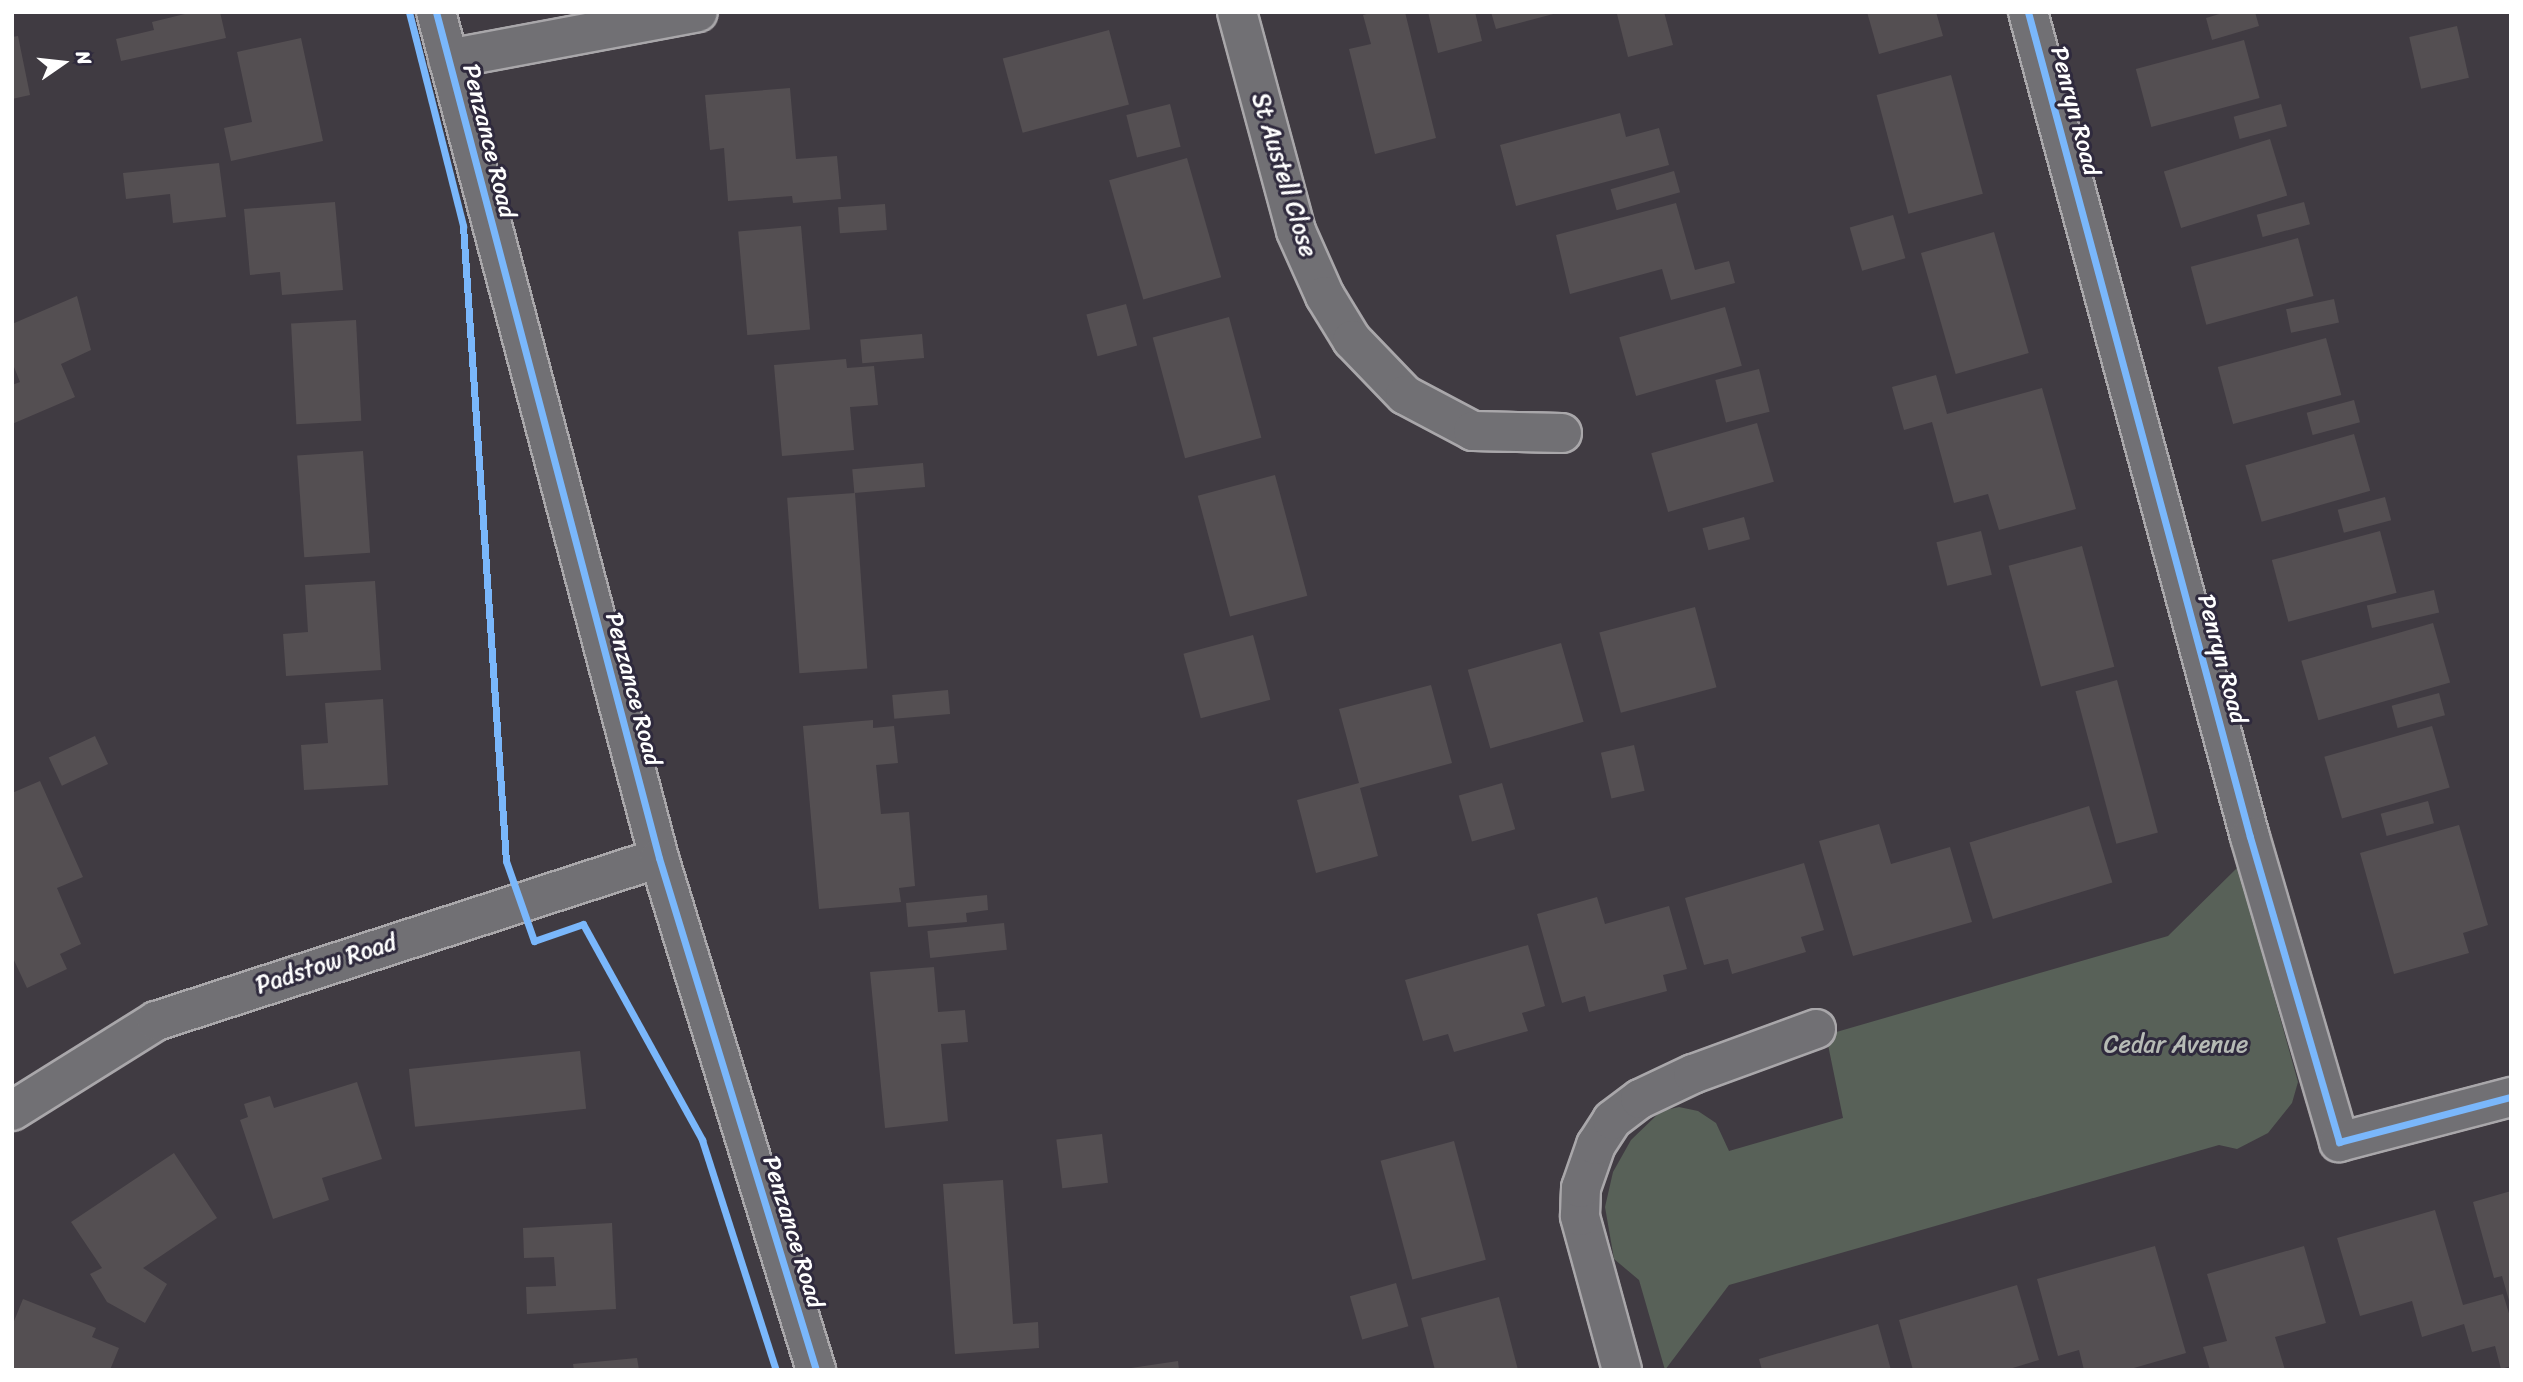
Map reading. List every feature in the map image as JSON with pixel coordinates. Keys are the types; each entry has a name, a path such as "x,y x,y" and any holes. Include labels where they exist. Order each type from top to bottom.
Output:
{"street":[{"name":"Penzance Road","path":"436,12 659,858 816,1370"},
{"path":"448,59 698,12"},
{"name":"St Austell Close","path":"1237,12 1296,231 1325,296 1352,340 1405,395 1473,431 1562,433"},
{"name":"Penryn Road","path":"2028,12 2250,836 2339,1142 2511,1097"},
{"name":"Padstow Road","path":"12,1111 156,1021 659,858"},
{"path":"1622,1370 1580,1216 1581,1188 1596,1145 1612,1120 1640,1099 1693,1074 1816,1029"}],"green space":[{"name":"Cedar Avenue","path":"2238,867 2298,1082 2292,1103 2268,1133 2237,1149 2219,1145 1729,1285 1665,1370 1639,1280 1614,1259 1605,1207 1613,1172 1631,1140 1661,1111 1679,1107 1698,1111 1716,1123 1729,1151 1843,1118 1826,1035 2168,936"}],"building":[{"path":"193,12 220,12 226,38 121,61 116,39 154,30 152,22"},
{"path":"1374,12 1405,12 1436,138 1375,154 1349,49 1371,44 1363,15"},
{"path":"1428,12 1475,12 1482,41 1438,53"},
{"path":"1491,12 1557,12 1557,13 1496,29"},
{"path":"1664,12 1673,45 1628,57 1617,14"},
{"path":"1867,12 1936,12 1943,36 1879,54"},
{"path":"2226,12 2255,12 2259,26 2212,40 2206,18"},
{"path":"2457,26 2469,78 2421,89 2409,37"},
{"path":"1109,30 1129,104 1023,133 1003,58"},
{"path":"18,36 30,95 12,99 12,37"},
{"path":"301,38 323,141 231,161 224,128 252,122 237,52"},
{"path":"2244,40 2260,98 2151,127 2136,69"},
{"path":"1951,75 1983,194 1908,214 1877,95"},
{"path":"790,88 796,159 837,156 841,199 793,203 792,196 728,201 724,148 710,150 705,95"},
{"path":"1170,104 1181,147 1137,158 1126,115"},
{"path":"2281,104 2287,126 2240,139 2234,117"},
{"path":"1620,113 1626,137 1659,128 1669,165 1516,206 1500,145"},
{"path":"2270,139 2287,195 2181,228 2164,171"},
{"path":"1187,158 1221,277 1143,300 1109,180"},
{"path":"219,163 226,217 173,223 170,194 126,199 123,173"},
{"path":"1674,171 1680,192 1617,210 1611,189"},
{"path":"335,202 343,290 282,295 280,272 250,275 244,209"},
{"path":"2304,202 2310,224 2263,237 2257,215"},
{"path":"1676,203 1695,270 1729,261 1735,283 1671,300 1662,269 1570,294 1556,235"},
{"path":"885,204 887,230 840,233 838,207"},
{"path":"1893,215 1905,258 1862,271 1850,227"},
{"path":"801,226 810,330 747,335 738,231"},
{"path":"1994,232 2029,353 1956,374 1921,253"},
{"path":"2298,238 2314,296 2206,325 2191,267"},
{"path":"77,296 91,350 61,364 75,397 12,424 12,385 20,382 12,362 12,324"},
{"path":"2334,299 2339,322 2291,333 2286,309"},
{"path":"1126,304 1137,346 1098,356 1086,315"},
{"path":"1725,307 1742,366 1636,396 1619,337"},
{"path":"1229,317 1261,438 1185,458 1153,337"},
{"path":"356,320 361,421 296,424 291,323"},
{"path":"922,334 924,358 862,363 860,339"},
{"path":"2326,338 2341,395 2233,424 2218,367"},
{"path":"846,359 847,368 874,366 878,405 850,407 854,450 782,456 774,365"},
{"path":"1759,369 1770,412 1726,423 1715,380"},
{"path":"1936,375 1947,414 2042,388 2076,509 1999,530 1988,494 1954,503 1932,422 1904,430 1892,387"},
{"path":"2354,400 2360,422 2313,435 2307,413"},
{"path":"1757,423 1774,482 1668,512 1651,453"},
{"path":"2354,434 2370,491 2262,522 2245,465"},
{"path":"363,451 370,553 304,557 297,456"},
{"path":"923,463 925,487 854,493 852,469"},
{"path":"1275,475 1307,596 1230,616 1198,496"},
{"path":"855,493 867,669 799,673 787,498"},
{"path":"2385,497 2391,520 2344,533 2338,510"},
{"path":"1744,517 1750,539 1708,550 1702,528"},
{"path":"1981,531 1992,575 1947,586 1936,542"},
{"path":"2380,531 2397,593 2288,622 2272,560"},
{"path":"2082,546 2114,667 2041,686 2009,566"},
{"path":"375,581 381,670 286,676 283,634 308,632 305,585"},
{"path":"2434,590 2439,612 2372,628 2367,606"},
{"path":"1695,607 1716,687 1621,713 1599,633"},
{"path":"2433,623 2450,683 2318,720 2301,661"},
{"path":"1253,635 1270,700 1201,718 1183,654"},
{"path":"1561,643 1584,722 1490,749 1468,670"},
{"path":"2117,680 2158,833 2116,844 2075,691"},
{"path":"1431,685 1452,763 1360,788 1378,856 1316,873 1297,800 1359,783 1339,709"},
{"path":"948,690 950,714 894,719 892,695"},
{"path":"2439,693 2445,715 2398,728 2392,706"},
{"path":"383,699 388,785 304,790 301,745 328,743 325,703"},
{"path":"873,720 873,728 894,726 898,763 876,765 881,814 909,812 915,886 899,888 901,902 819,909 803,726"},
{"path":"2432,726 2450,788 2342,818 2324,757"},
{"path":"95,736 108,764 62,786 49,758"},
{"path":"1634,745 1645,791 1611,798 1601,753"},
{"path":"40,781 83,877 57,888 81,944 60,954 67,969 27,988 12,956 12,793"},
{"path":"1502,783 1515,829 1472,842 1459,795"},
{"path":"2428,801 2434,823 2387,836 2381,814"},
{"path":"2089,806 2112,883 1993,919 1969,843"},
{"path":"1879,824 1891,864 1950,847 1972,922 1853,956 1819,841"},
{"path":"2459,825 2488,925 2463,933 2469,953 2394,974 2360,853"},
{"path":"1804,863 1824,930 1801,937 1806,952 1732,974 1728,959 1704,965 1685,898"},
{"path":"987,895 988,910 966,913 967,922 908,927 906,903"},
{"path":"1597,897 1605,924 1669,906 1687,969 1663,975 1667,991 1589,1012 1585,996 1562,1003 1537,914"},
{"path":"1004,923 1007,950 930,958 927,931"},
{"path":"1528,945 1545,1006 1522,1013 1528,1031 1454,1052 1448,1034 1423,1041 1405,980"},
{"path":"934,967 938,1012 965,1010 968,1042 941,1044 948,1121 885,1128 870,972"},
{"path":"580,1051 586,1109 415,1127 409,1069"},
{"path":"357,1082 382,1159 322,1178 329,1200 273,1219 240,1120 248,1117 244,1104 270,1096 274,1108"},
{"path":"1102,1134 1108,1183 1062,1188 1056,1140"},
{"path":"1454,1141 1486,1260 1412,1279 1381,1161"},
{"path":"174,1153 217,1218 143,1268 167,1284 145,1323 107,1302 90,1274 102,1268 71,1222"},
{"path":"1003,1180 1013,1324 1038,1322 1039,1348 955,1354 943,1184"},
{"path":"2511,1191 2510,1304 2502,1276 2494,1278 2473,1202"},
{"path":"2435,1210 2463,1305 2503,1294 2511,1320 2511,1366 2501,1369 2495,1346 2472,1352 2464,1324 2422,1337 2412,1301 2360,1316 2337,1238"},
{"path":"612,1223 616,1309 527,1314 526,1287 556,1286 554,1257 524,1258 523,1228"},
{"path":"2155,1246 2186,1353 2127,1370 2084,1370 2079,1350 2058,1356 2037,1279"},
{"path":"2304,1246 2326,1323 2275,1337 2285,1370 2210,1370 2203,1347 2227,1341 2207,1274"},
{"path":"1396,1283 1408,1326 1362,1339 1350,1296"},
{"path":"2017,1285 2039,1360 2006,1370 1913,1370 1899,1320"},
{"path":"1499,1297 1518,1370 1435,1370 1421,1318"},
{"path":"23,1299 96,1328 92,1337 119,1348 110,1370 12,1370 12,1326"},
{"path":"1878,1324 1891,1370 1762,1370 1759,1359"},
{"path":"637,1358 639,1370 574,1370 573,1364"},
{"path":"1178,1361 1179,1370 1131,1370 1131,1368"}],"cycle path":[{"path":"409,12 463,226 506,861 534,941 583,924 702,1140 776,1370"},
{"path":"436,12 659,858 816,1370"},
{"path":"2028,12 2250,837 2339,1142 2511,1097"}]}
